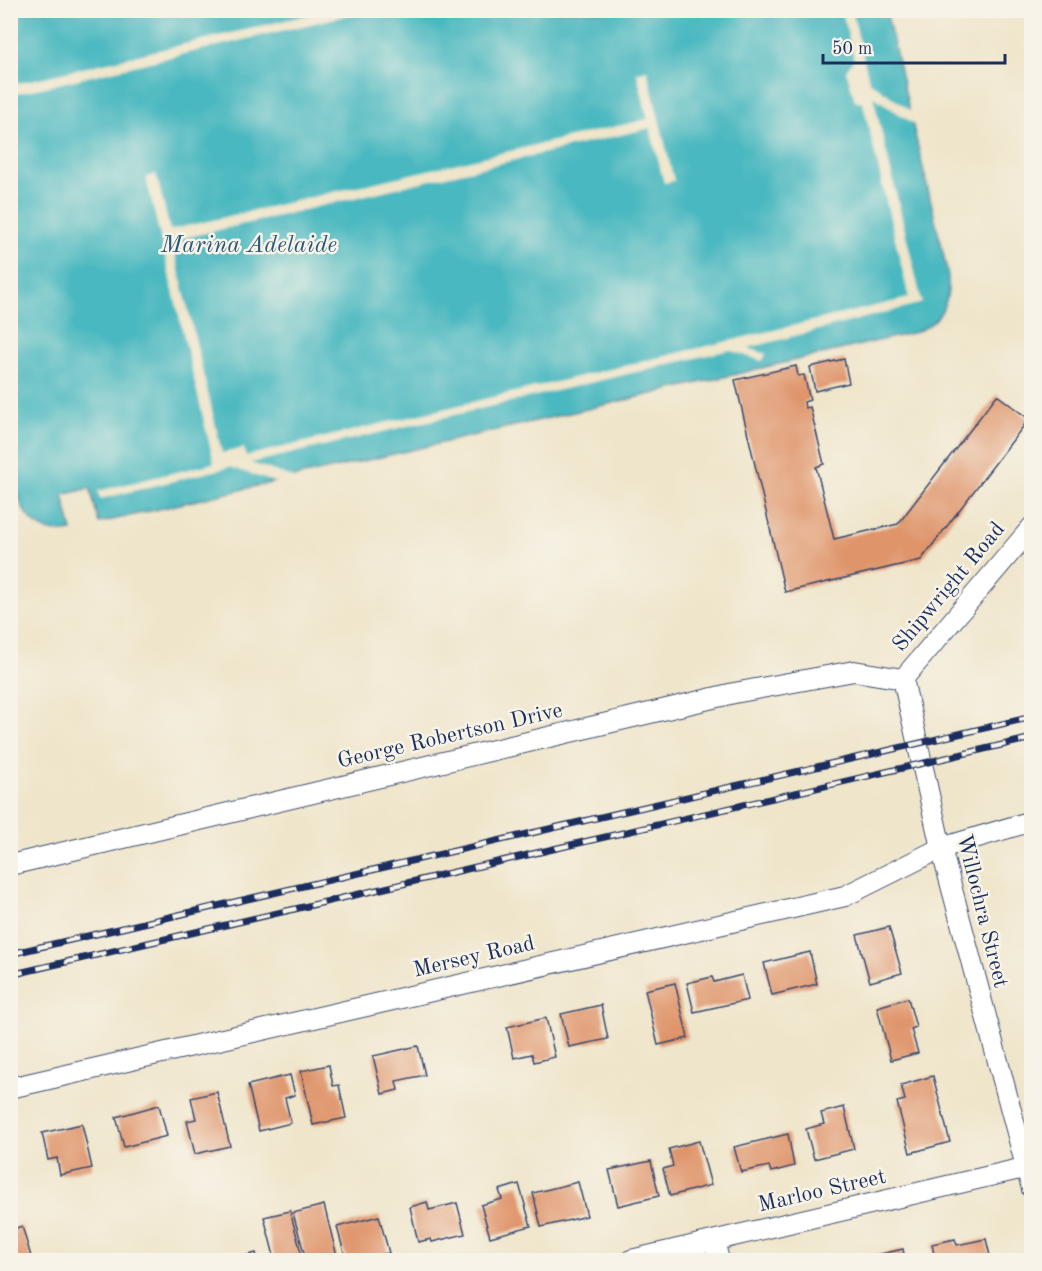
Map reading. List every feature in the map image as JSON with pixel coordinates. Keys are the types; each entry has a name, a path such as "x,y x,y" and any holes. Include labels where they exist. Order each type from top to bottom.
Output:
{"street":[{"name":"Shipwright Road","path":"903,679 1032,527"},
{"name":"George Robertson Drive","path":"10,865 734,693 854,671 903,679"},
{"name":"Willochra Street","path":"903,679 941,849 1024,1168 1032,1189"},
{"name":"Mersey Road","path":"10,1088 845,896 941,849 1032,821"},
{"name":"Marloo Street","path":"631,1260 1024,1168"},
{"path":"714,1241 719,1260"}],"water":[{"name":"Marina Adelaide","path":"10,11 886,11 947,270 946,301 938,317 931,324 912,333 99,523 90,488 63,495 72,531 57,532 45,529 35,524 22,506 11,470"}],"pier":[{"path":"325,11 365,11 11,95 11,85"},
{"path":"842,11 852,11 869,81 911,111 914,124 873,96 922,303 748,348 766,354 762,361 729,350 251,463 297,479 280,484 230,467 100,499 98,491 214,463 146,177 156,174 170,230 648,119 637,73 647,70 674,181 664,183 650,128 172,241 222,453 244,448 246,456 909,298 863,103 855,100 846,70 854,59"}],"building":[{"path":"844,359 849,383 815,391 810,367"},
{"path":"796,366 798,376 804,375 810,400 804,402 805,408 810,407 824,464 816,467 834,539 898,524 997,395 1029,419 921,560 785,592 735,380"},
{"path":"889,927 902,973 870,982 857,935"},
{"path":"810,952 817,984 772,995 764,963"},
{"path":"742,975 748,1000 694,1012 687,983 712,977 714,982"},
{"path":"675,983 688,1038 658,1045 645,990"},
{"path":"908,998 916,1027 911,1029 918,1053 891,1060 877,1007"},
{"path":"601,1005 608,1039 569,1047 561,1014"},
{"path":"546,1018 555,1057 534,1062 532,1054 514,1058 507,1027"},
{"path":"418,1046 425,1075 396,1081 398,1090 382,1094 373,1056"},
{"path":"329,1065 333,1086 339,1085 346,1118 313,1125 301,1071"},
{"path":"290,1075 295,1095 285,1098 291,1123 259,1131 248,1085"},
{"path":"933,1076 950,1142 910,1153 897,1102 905,1100 901,1085"},
{"path":"217,1092 230,1146 195,1154 187,1121 196,1119 191,1098"},
{"path":"159,1105 167,1136 124,1147 116,1117"},
{"path":"844,1107 854,1149 814,1159 806,1129 824,1124 821,1113"},
{"path":"82,1124 92,1168 60,1175 57,1158 48,1160 42,1133"},
{"path":"788,1134 794,1166 771,1172 769,1166 741,1172 734,1147"},
{"path":"699,1141 711,1185 670,1196 663,1169 673,1166 669,1149"},
{"path":"651,1161 659,1196 618,1206 609,1170"},
{"path":"578,1182 587,1216 541,1227 533,1193"},
{"path":"519,1184 531,1226 490,1237 481,1205 502,1199 499,1190"},
{"path":"427,1202 429,1210 457,1203 465,1234 432,1242 431,1239 418,1242 410,1207"},
{"path":"324,1205 338,1260 306,1260 293,1213"},
{"path":"290,1211 303,1260 275,1260 264,1217"},
{"path":"379,1216 389,1253 358,1260 346,1260 337,1227"},
{"path":"22,1226 32,1260 10,1260 10,1230"},
{"path":"955,1239 957,1245 986,1239 991,1260 935,1260 932,1244"},
{"path":"903,1249 905,1260 855,1260"},
{"path":"256,1253 258,1260 229,1260"}],"railway":[{"path":"10,954 1032,717"},
{"path":"10,975 1032,738"}]}
